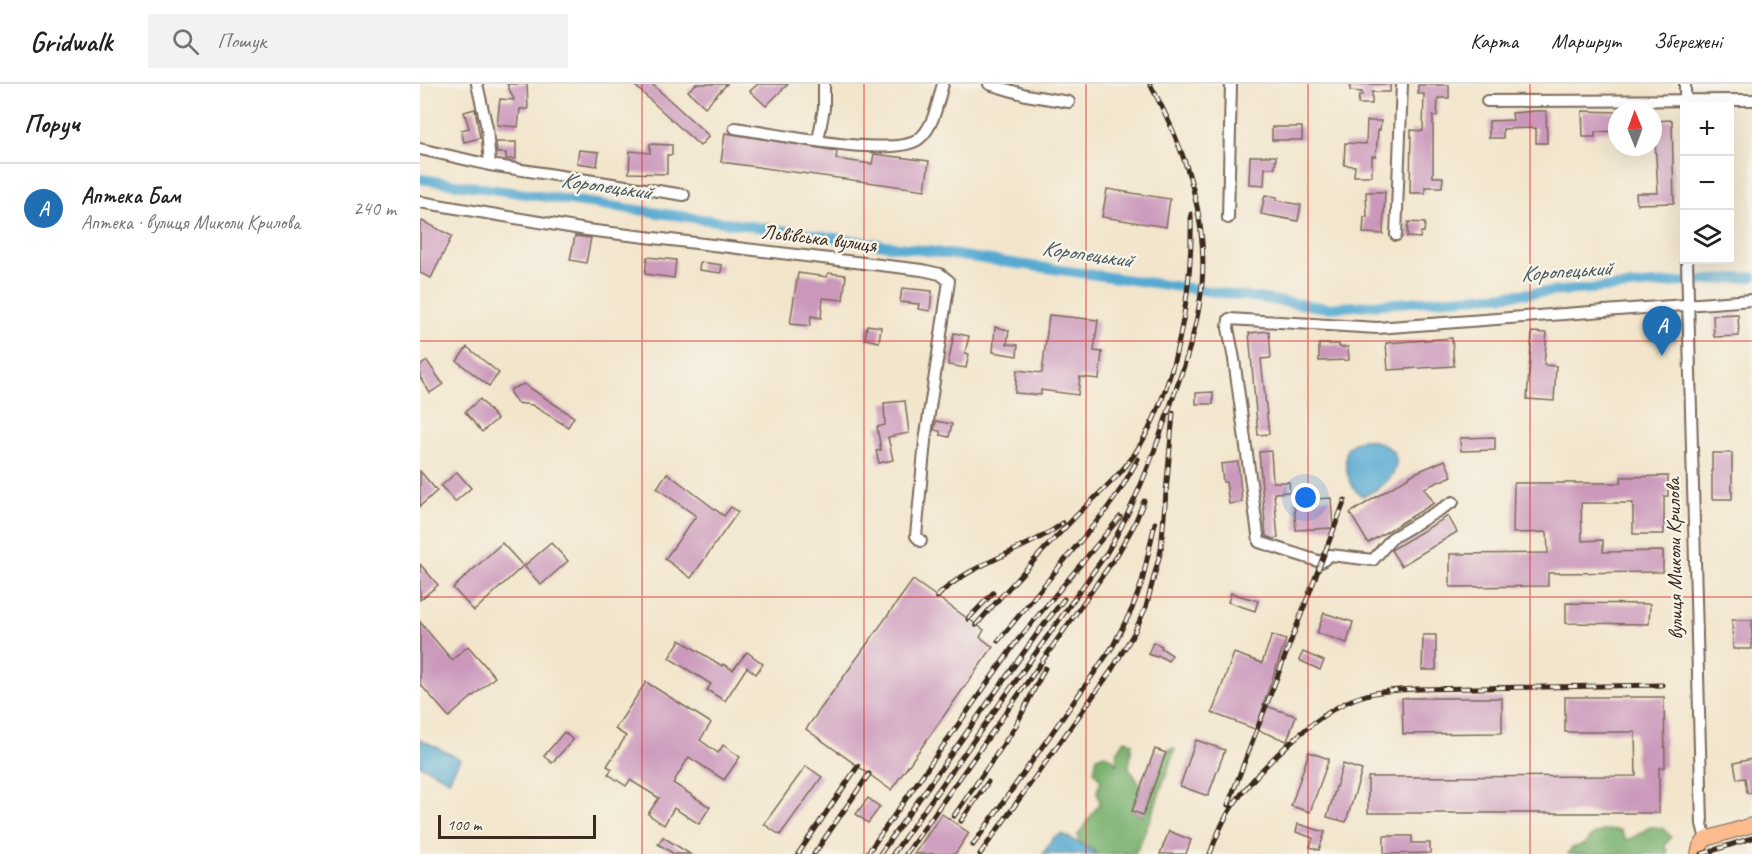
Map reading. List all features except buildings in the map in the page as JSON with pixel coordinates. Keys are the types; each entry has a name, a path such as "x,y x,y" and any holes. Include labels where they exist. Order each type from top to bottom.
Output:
{"main road":[{"path":"1698,854 1700,846 1706,839 1752,825"}],"street":[{"path":"477,84 487,128 490,165"},
{"path":"818,141 824,108 824,84"},
{"path":"735,128 818,141 888,147 919,140 928,130 944,84"},
{"path":"989,84 1026,95 1069,102"},
{"path":"1228,218 1231,84"},
{"path":"1396,235 1402,84"},
{"path":"1685,84 1685,102"},
{"path":"1718,102 1752,100"},
{"path":"1487,101 1680,104"},
{"path":"420,149 490,165 684,195"},
{"name":"Львівська вулиця","path":"420,202 586,230 940,274 950,281 925,441 916,521 916,536 921,541"},
{"name":"вулиця Миколи Крилова","path":"1687,264 1702,824 1706,839"},
{"path":"1453,502 1392,538 1373,560 1330,555 1322,562 1259,542 1228,328 1229,319 1377,328 1688,299 1752,300"}],"green space":[{"path":"1125,740 1132,743 1129,768 1141,786 1132,811 1143,815 1166,753 1170,749 1175,749 1149,823 1135,853 1096,854 1079,843 1078,835 1100,803 1097,791 1101,780 1094,772 1097,757 1104,754 1113,759 1116,766 1117,752"},
{"path":"1651,827 1663,828 1671,837 1664,847 1668,851 1667,854 1568,854 1572,848 1585,844 1592,836 1600,832 1620,830 1626,840"}],"water":[{"path":"1362,439 1378,442 1389,448 1395,455 1396,464 1387,481 1363,496 1353,488 1346,467 1348,447"},
{"path":"420,739 460,759 449,780 420,765"},
{"path":"1062,834 1096,854 1043,854 1053,838"}],"waterway":[{"name":"Коропецький","path":"420,179 1328,308 1752,277"}],"railway":[{"path":"893,854 1106,554 1141,485 1182,373 1199,307 1202,278 1199,220 1194,191 1175,136 1150,84"},
{"path":"976,625 1052,541 1122,471 1149,429 1161,401 1179,339 1189,275 1191,214"},
{"path":"980,854 1111,671 1134,633 1146,607 1161,550 1173,413"},
{"path":"998,641 1106,510 1138,459"},
{"path":"1228,805 1345,500"},
{"path":"906,854 1117,555 1144,501"},
{"path":"867,854 1017,641 1120,517"},
{"path":"937,597 965,575 1049,533 1063,523"},
{"path":"973,845 1113,646 1132,609 1142,582 1155,523"},
{"path":"968,619 993,593"},
{"path":"880,854 1064,599"},
{"path":"954,816 1014,729 1045,668"},
{"path":"1210,854 1228,813 1247,787 1274,758 1323,716 1362,696 1393,690 1418,689 1662,685"},
{"path":"798,854 858,766"},
{"path":"814,854 869,774"},
{"path":"961,821 988,782"},
{"path":"1702,854 1752,838"}],"place":[{"name":"Аптека Бам","path":"1662,356"}]}
